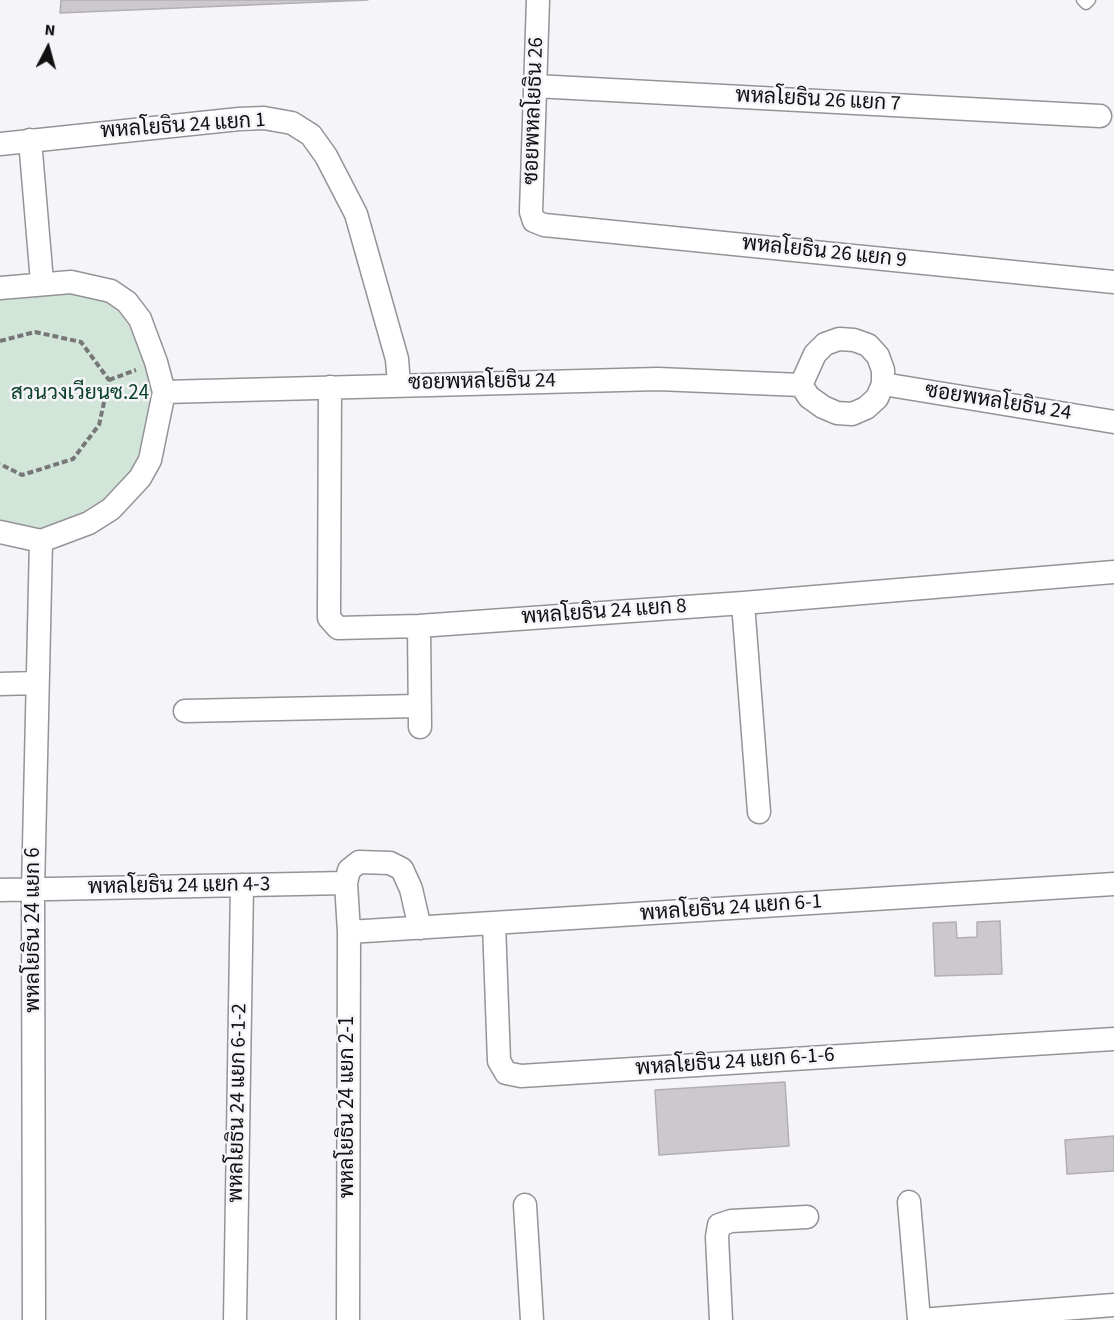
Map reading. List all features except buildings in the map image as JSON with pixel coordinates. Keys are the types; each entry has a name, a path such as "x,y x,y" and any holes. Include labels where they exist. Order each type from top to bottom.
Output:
{"street":[{"name":"ซอยพหลโยธิน 26","path":"534,221 531,212 538,0"},
{"name":"พหลโยธิน 26 แยก 7","path":"535,86 1100,116"},
{"name":"พหลโยธิน 24 แยก 1","path":"0,144 264,118 292,123 311,135 341,181 356,214 397,359 399,385"},
{"path":"30,140 42,282"},
{"name":"พหลโยธิน 26 แยก 9","path":"534,221 544,225 1114,282"},
{"path":"0,288 42,282 71,282 94,285 111,291 127,302 140,319 150,341 164,392 150,460 135,485 111,509 89,523 41,541 0,532"},
{"path":"839,339 854,340 873,351 883,370 883,384 877,398 866,408 852,414 837,414 824,407 809,397 801,385 815,354 825,344 839,339"},
{"name":"ซอยพหลโยธิน 24","path":"164,392 658,379 801,385"},
{"name":"ซอยพหลโยธิน 24","path":"883,384 1114,422"},
{"name":"พหลโยธิน 24 แยก 8","path":"330,387 329,618 338,628 419,626 743,603 1114,572"},
{"name":"พหลโยธิน 24 แยก 6","path":"34,1320 33,890 41,541"},
{"path":"743,603 759,812"},
{"path":"184,711 419,717 419,626"},
{"path":"0,684 36,683"},
{"path":"346,888 349,870 359,862 390,863 402,869 411,889 420,928"},
{"name":"พหลโยธิน 24 แยก 6-1","path":"349,932 1114,884"},
{"name":"พหลโยธิน 24 แยก 4-3","path":"0,891 242,885 346,888"},
{"name":"พหลโยธิน 24 แยก 6-1-2","path":"235,1320 242,885"},
{"name":"พหลโยธิน 24 แยก 2-1","path":"346,888 349,932 348,1320"},
{"name":"พหลโยธิน 24 แยก 6-1-6","path":"494,924 499,1061 506,1073 520,1076 1114,1039"},
{"path":"909,1202 920,1320 1114,1305"},
{"path":"525,1205 532,1320"},
{"path":"721,1320 717,1237 719,1225 731,1221 807,1217"}],"lane":[{"path":"1082,0 1086,4 1090,0"}],"path":[{"path":"0,341 35,332 81,342 109,380 99,425 73,459 22,475 0,464"}],"green space":[{"name":"สวนวงเวียนซ.24","path":"94,286 140,319 161,380 156,436 120,500 62,535 0,531 0,289"}]}
